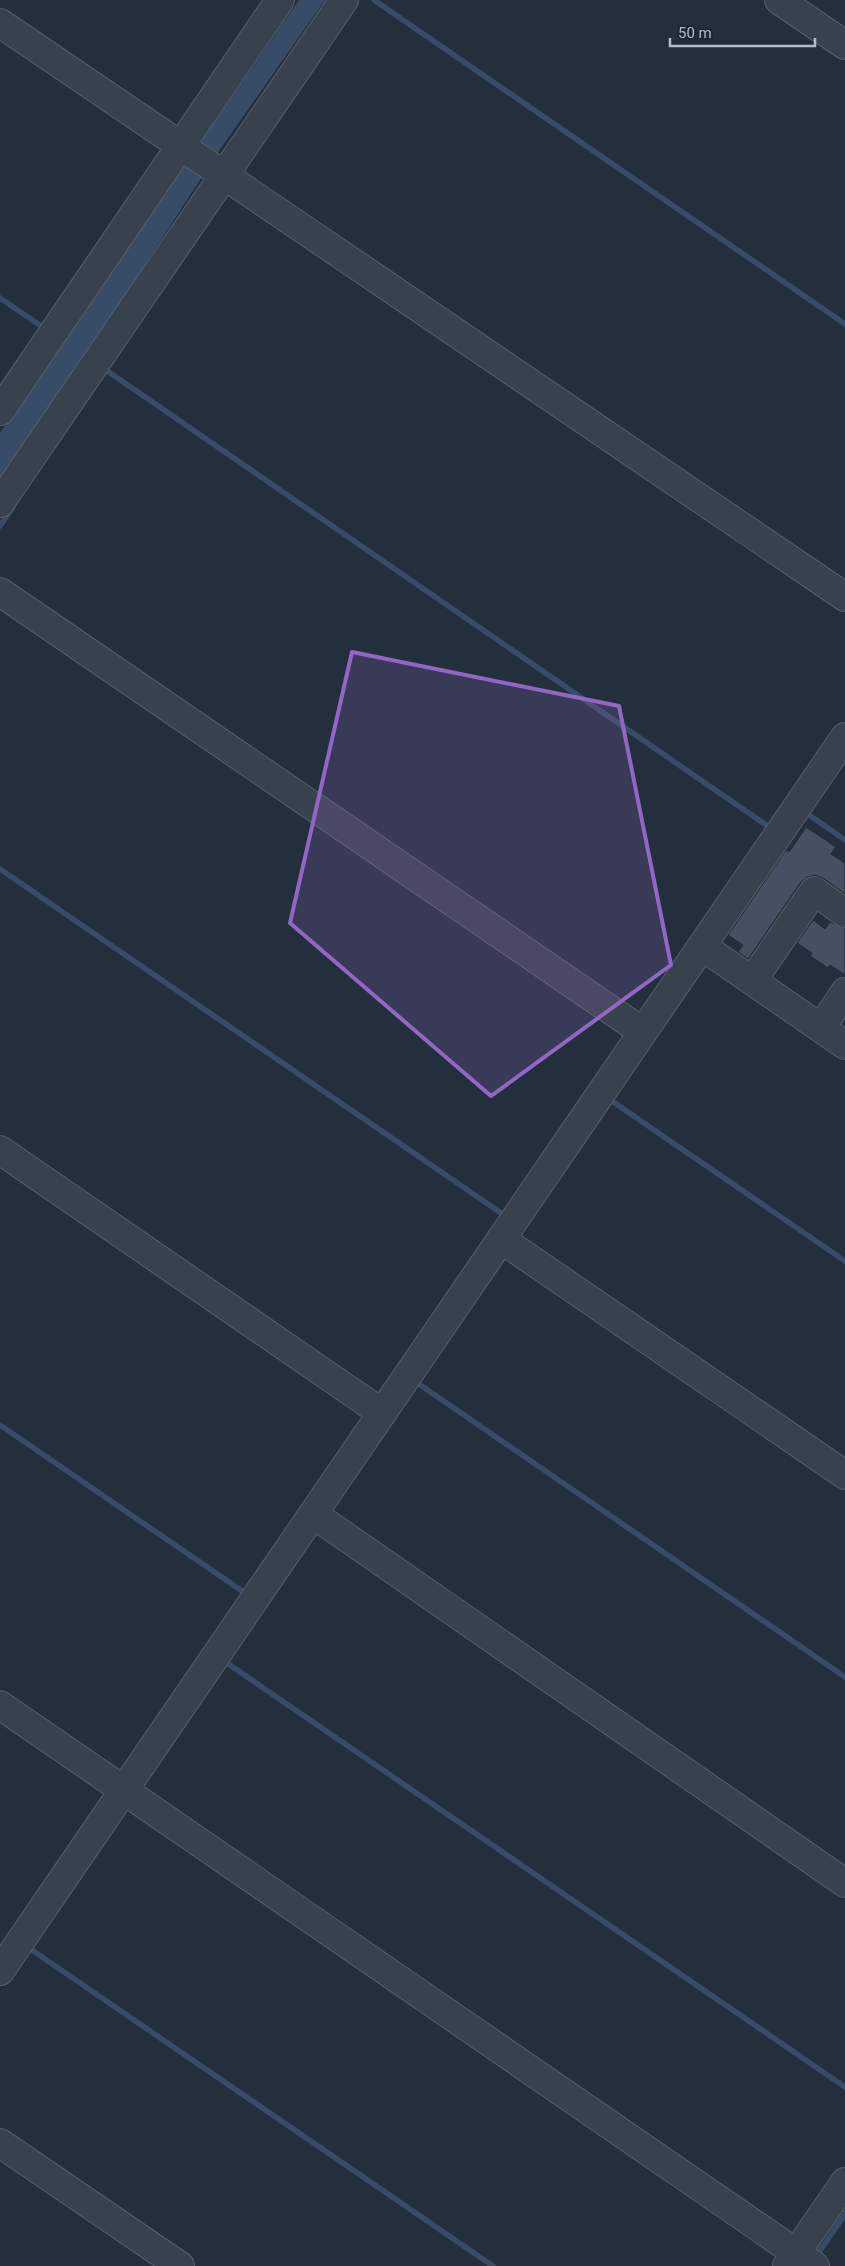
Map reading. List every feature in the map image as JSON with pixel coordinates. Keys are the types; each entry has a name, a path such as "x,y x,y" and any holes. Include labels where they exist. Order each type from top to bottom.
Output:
{"street":[{"path":"0,411 182,148 280,0"},
{"path":"0,503 219,172 344,0"},
{"path":"779,0 845,45"},
{"path":"0,23 845,597"},
{"path":"0,592 643,1032"},
{"path":"0,1971 845,737"},
{"path":"752,981 814,891 845,913"},
{"path":"702,946 845,1045"},
{"path":"820,1028 845,992"},
{"path":"0,1150 382,1413"},
{"path":"502,1239 845,1475"},
{"path":"313,1514 845,1883"},
{"path":"0,1705 800,2261 845,2182"},
{"path":"0,2143 180,2266"}],"highlighted area":[{"path":"352,652 619,706 671,965 491,1096 290,923"}],"water":[{"path":"299,0 325,0 216,155 86,356 0,480 0,433 182,164 201,142"}],"building":[{"path":"806,827 836,847 831,854 845,863 845,894 823,878 815,875 807,877 801,882 748,959 738,952 743,945 728,935 786,850 789,852"},
{"path":"813,920 825,929 830,922 845,928 845,975 830,965 828,968 810,956 812,953 797,943"}],"waterway":[{"path":"374,0 845,324"},
{"path":"0,298 41,326"},
{"path":"103,368 769,827"},
{"path":"0,526 13,507"},
{"path":"805,812 845,840"},
{"path":"0,869 501,1213"},
{"path":"609,1099 845,1261"},
{"path":"416,1382 845,1677"},
{"path":"0,1425 245,1593"},
{"path":"224,1661 845,2087"},
{"path":"29,1948 493,2266"},
{"path":"815,2258 845,2214"}]}
